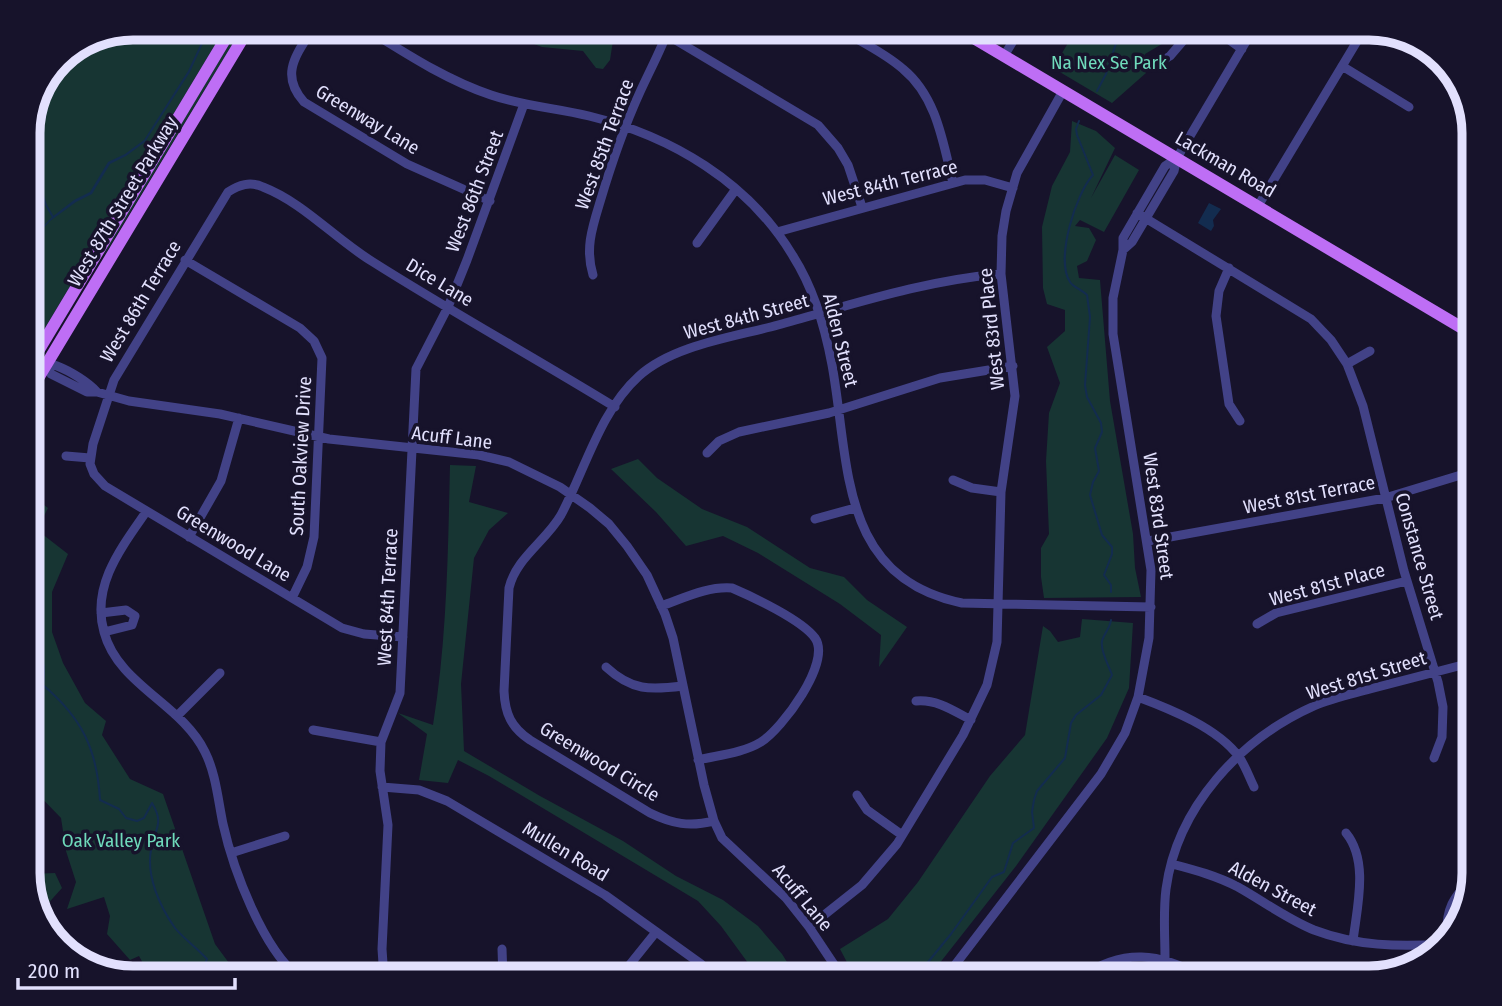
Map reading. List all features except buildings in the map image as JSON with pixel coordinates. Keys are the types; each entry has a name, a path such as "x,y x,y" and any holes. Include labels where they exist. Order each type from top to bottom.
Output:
{"main road":[{"name":"West 87th Street Parkway","path":"40,350 225,40"},
{"name":"West 87th Street Parkway","path":"40,375 242,40"},
{"name":"Lackman Road","path":"977,40 1462,328"}],"street":[{"name":"Greenway Lane","path":"306,40 292,65 293,85 304,102 407,164 489,201"},
{"name":"Alden Street","path":"385,40 446,76 488,94 523,104 588,116 626,127 666,144 691,157 754,205 777,232 805,278 819,314 832,365 846,468 855,508 875,548 887,564 918,588 935,597 962,603 1151,607"},
{"name":"West 85th Terrace","path":"593,275 588,259 588,247 603,191 626,127 664,40"},
{"path":"682,40 818,125 838,148 848,165 862,207"},
{"path":"858,40 893,61 923,90 935,116 953,183"},
{"path":"1004,56 1014,40"},
{"path":"1160,62 1170,56 1184,40"},
{"path":"1230,40 1242,49"},
{"name":"West 83rd Street","path":"1123,250 1132,242 1146,219 1174,171 1177,158 1247,40"},
{"path":"1258,205 1357,40"},
{"path":"1342,66 1409,107"},
{"name":"West 83rd Place","path":"809,927 862,885 881,864 902,835 971,720 987,685 997,642 1001,492 1015,396 1001,274 1002,236 1013,188 1024,158 1063,91"},
{"name":"West 86th Street","path":"412,449 416,369 448,307 523,104"},
{"name":"West 83rd Street","path":"954,966 1101,774 1125,733 1138,698 1149,638 1151,607 1148,541 1113,334 1113,298 1123,238 1165,166 1177,158"},
{"name":"West 84th Terrace","path":"777,232 953,183 985,180 1013,188"},
{"name":"West 86th Terrace","path":"90,458 108,395 120,368 221,199 236,186 250,184"},
{"name":"Dice Lane","path":"250,184 260,186 301,209 363,256 615,407"},
{"path":"697,243 736,189"},
{"name":"Constance Street","path":"1137,213 1311,319 1331,340 1347,364 1363,406 1407,581 1443,707 1442,737 1434,758"},
{"name":"South Oakview Drive","path":"185,260 300,328 314,341 322,358 314,537 307,567 292,598"},
{"path":"1229,268 1219,291 1216,316 1229,404 1240,421"},
{"name":"West 84th Street","path":"571,494 592,447 615,407 638,377 666,358 934,284 1001,274"},
{"path":"1347,364 1370,351"},
{"name":"Acuff Lane","path":"40,364 56,365 90,384 97,392 108,395 239,418 320,437 479,455 509,462 571,494 608,524 627,546 647,575 661,606 673,638 698,760 714,821 722,838 775,886 809,927 834,966"},
{"path":"707,453 728,436 838,410 940,379 1013,366"},
{"path":"189,537 221,481 239,418"},
{"name":"West 84th Terrace","path":"383,966 388,825 382,787 381,742 400,693 412,449"},
{"path":"65,456 90,458"},
{"name":"Greenwood Lane","path":"90,458 90,464 99,481 146,512 292,598 348,630 403,637"},
{"name":"West 81st Terrace","path":"1148,541 1385,498 1462,475"},
{"path":"953,480 972,488 1001,492"},
{"name":"Greenwood Circle","path":"571,494 558,519 514,573 510,583 504,691 505,708 510,720 520,733 530,740 650,813 682,825 714,821"},
{"path":"815,519 855,508"},
{"path":"146,512 110,569 101,592 104,632 109,646 125,670 191,729 209,761 231,853 253,909 285,966"},
{"name":"West 81st Place","path":"1257,624 1276,613 1407,581"},
{"path":"661,606 708,589 732,588 748,594 801,625 823,647 811,679 772,734 744,749 698,760"},
{"path":"101,613 126,610 135,615 132,625 104,632"},
{"name":"West 81st Street","path":"1165,959 1165,906 1178,842 1198,802 1238,756 1279,726 1314,706 1462,665"},
{"path":"606,667 619,679 635,687 654,690 683,686"},
{"path":"177,716 220,673"},
{"path":"1138,698 1207,729 1238,756 1254,787"},
{"path":"916,701 934,702 971,720"},
{"path":"313,730 381,742"},
{"name":"Mullen Road","path":"382,787 419,790 447,800 605,895 704,966"},
{"path":"857,795 867,810 902,835"},
{"path":"1346,833 1355,846 1359,863 1353,941"},
{"path":"231,853 285,835"},
{"name":"Alden Street","path":"1172,864 1219,878 1293,920 1332,936 1396,946 1428,945"},
{"path":"1446,925 1452,901 1460,892"},
{"path":"629,966 656,932"},
{"path":"502,949 503,966"},
{"path":"1101,966 1118,959 1135,957 1165,959 1179,966"}],"green space":[{"path":"133,40 218,40 40,336 40,127 43,109 59,76 72,63 103,45"},
{"path":"232,40 235,40 103,257"},
{"path":"523,40 613,40 610,60 603,69 596,68 583,51 542,47"},
{"name":"Na Nex Se Park","path":"1070,40 1169,40 1145,54 1143,66 1146,73 1112,103 1053,68"},
{"path":"1072,121 1096,131 1115,148 1091,198 1115,155 1139,170 1104,232 1080,220 1075,226 1089,228 1096,240 1087,261 1077,266 1079,278 1100,280 1110,401 1141,597 1044,598 1041,548 1049,534 1046,461 1049,413 1060,383 1047,347 1065,331 1065,310 1047,304 1043,288 1042,227 1052,186 1070,152"},
{"path":"638,459 657,478 702,509 747,527 810,568 844,577 867,600 907,627 879,667 881,635 840,604 758,553 723,536 686,546 656,512 611,469"},
{"path":"450,465 476,466 469,502 508,513 489,530 474,558 461,684 464,751 623,841 676,876 723,900 758,926 790,966 750,966 721,926 698,901 458,760 448,783 419,780 427,734 398,713 433,725 444,628"},
{"name":"Oak Valley Park","path":"40,502 48,508 40,524"},
{"name":"Oak Valley Park","path":"40,532 68,554 52,592 52,632 63,663 85,703 106,721 102,735 130,779 163,794 215,944 231,966 144,966 139,956 130,960 107,934 110,916 104,897 67,909 76,882 66,851 61,818 40,796"},
{"path":"1082,619 1133,623 1129,688 1107,738 1016,866 937,966 849,966 840,949 888,919 918,882 990,776 1025,735 1043,626 1058,642 1080,637"},
{"path":"55,873 62,888 46,906 43,897 40,874"}],"water":[{"path":"205,40 190,72 145,142 110,164 92,194 76,202 40,232 52,217 74,200 90,192 108,162 144,140"},
{"path":"1209,203 1221,209 1213,220 1211,231 1198,223"}],"waterway":[{"path":"1097,91 1106,74 1117,40"},
{"path":"1079,121 1077,135 1093,175 1074,211 1065,258 1070,282 1087,295 1090,317 1085,385 1087,397 1101,423 1102,432 1095,448 1099,471 1090,495 1102,535 1112,547 1104,575 1111,585 1111,592"},
{"path":"40,187 53,217"},
{"path":"925,966 992,877 1004,872 1013,843 1034,828 1032,812 1037,791 1065,758 1071,723 1076,715 1101,695 1112,675 1102,645 1111,620"},
{"path":"40,656 43,661 43,685 57,697 77,722 91,750 100,800 119,809 126,818 137,821 144,818 152,803 156,810 158,827 150,860 152,881 159,901 175,928 207,959 204,966"}]}
